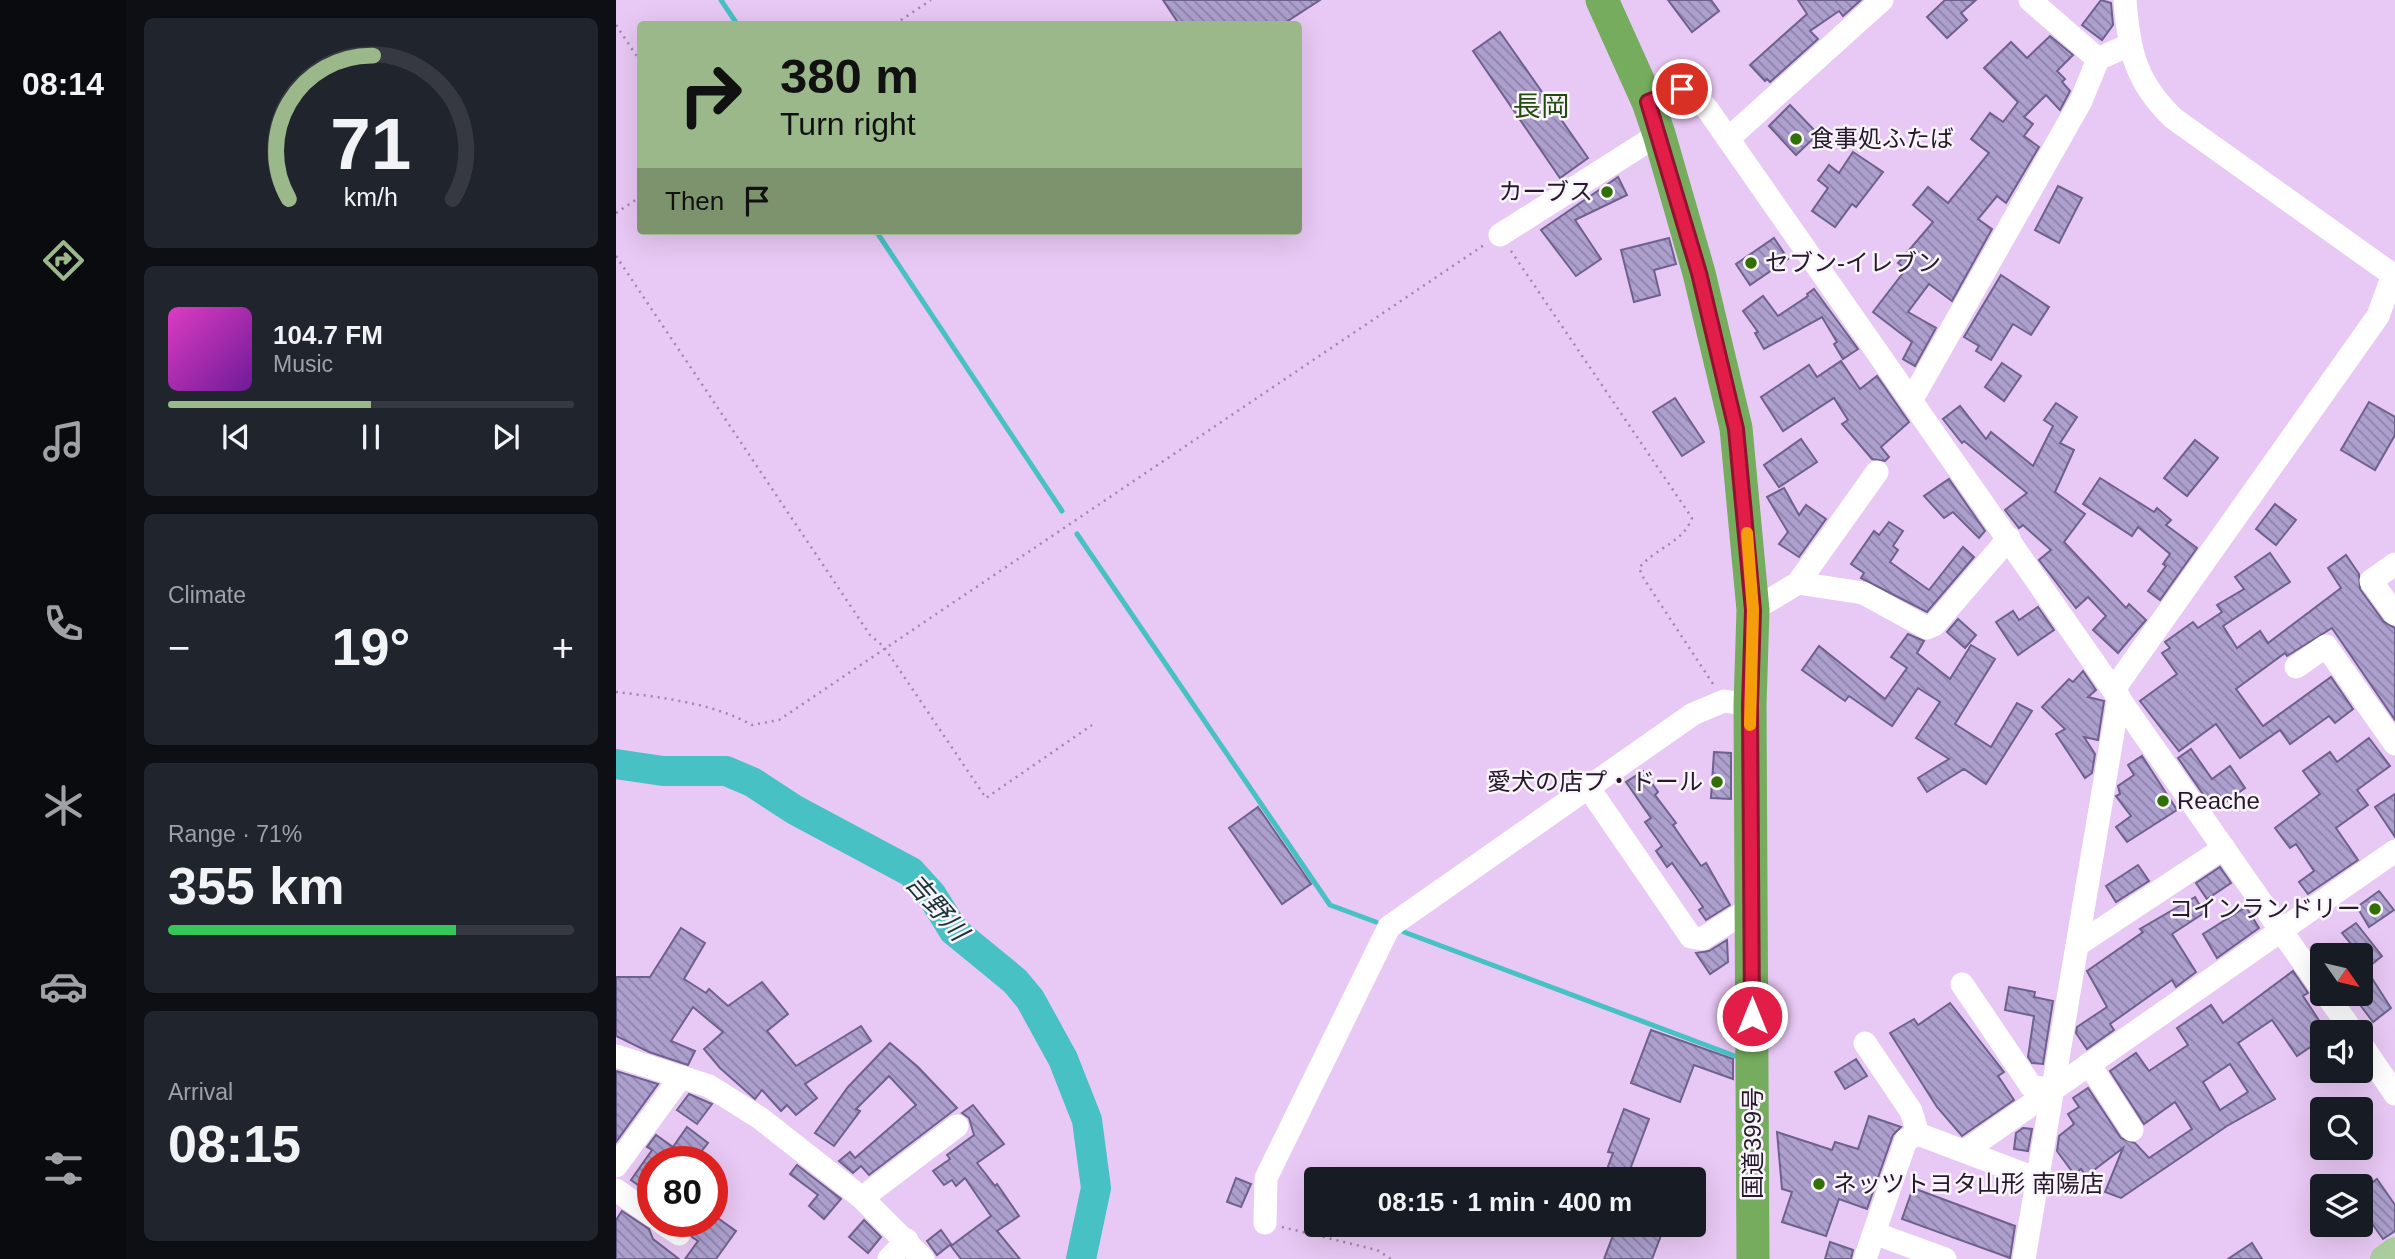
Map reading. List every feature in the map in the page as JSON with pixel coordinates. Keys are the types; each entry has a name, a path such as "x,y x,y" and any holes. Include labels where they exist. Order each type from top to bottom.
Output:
{"highway":[{"name":"国道399号","path":"1604,1 1659,134 1699,273 1736,429 1753,610 1737,703 1751,908 1753,1259"}],"main road":[{"path":"2384,1259 2395,1251"}],"street":[{"path":"1728,139 1882,0"},
{"path":"2030,0 2098,59"},
{"path":"2024,1259 2051,1090 2079,944 2116,693 2378,316 2393,275 2173,118 2154,100 2141,78 2129,45 2125,0"},
{"path":"1912,399 2081,101 2098,59 2129,45"},
{"path":"1648,102 1682,89 1696,96 1912,399 2310,971"},
{"path":"1500,235 1659,134"},
{"path":"1753,610 1798,583 1877,472"},
{"path":"1798,583 1864,593 1927,628 1934,625 2009,538"},
{"path":"2395,564 2371,581 2395,614"},
{"path":"2296,667 2326,646 2395,744"},
{"path":"1265,1223 1266,1178 1389,927 1693,714 1737,703"},
{"path":"1588,787 1691,937 1702,939 1751,908"},
{"path":"2079,944 2224,848"},
{"path":"1965,1151 2283,932 2395,851"},
{"path":"1962,984 2031,1086 2051,1090"},
{"path":"1865,1043 1911,1111 1918,1134"},
{"path":"616,1056 709,1086 760,1118 862,1198 907,1240 923,1259"},
{"path":"2373,1062 2395,1094"},
{"path":"2089,1064 2132,1130"},
{"path":"616,1166 681,1077"},
{"path":"862,1198 957,1126"},
{"path":"1864,1259 1906,1140 1918,1134 2037,1180"},
{"path":"616,1190 637,1205"},
{"path":"1874,1233 1945,1259"},
{"path":"889,1259 907,1240"}],"path":[{"path":"900,21 931,0"},
{"path":"616,25 637,56"},
{"path":"616,213 637,199"},
{"path":"616,692 690,704 740,718 752,725 779,720 1500,235 1692,518 1687,533 1646,559 1639,568 1737,703"},
{"path":"616,256 870,635 884,647 986,798 1092,725"},
{"path":"1265,1223 1377,1250 1391,1259"}],"building":[{"path":"1163,0 1320,0 1288,21 1177,21"},
{"path":"1668,0 1711,0 1719,11 1692,32"},
{"path":"1798,0 1861,0 1843,16 1839,11 1810,31 1818,39 1770,82 1767,79 1765,81 1750,65 1807,14"},
{"path":"1945,0 1976,0 1961,13 1967,20 1947,38 1927,17"},
{"path":"2101,0 2111,3 2113,25 2102,40 2082,25"},
{"path":"1500,32 1588,158 1560,178 1473,51"},
{"path":"2050,36 2073,55 2057,71 2065,79 2062,82 2070,91 2060,110 2046,95 2024,117 2033,124 2024,136 2039,147 2006,203 1997,196 1978,219 1992,229 1952,301 1929,284 1908,312 1936,328 1915,366 1903,359 1912,342 1873,312 1906,269 1898,263 1933,222 1913,205 1928,187 1948,203 1989,153 1971,139 1990,113 2003,122 2018,102 1984,68 2011,42 2027,58"},
{"path":"1790,105 1818,134 1796,155 1769,126"},
{"path":"1853,152 1883,172 1856,207 1852,204 1835,227 1812,211 1828,188 1818,180 1829,165 1839,173"},
{"path":"1618,177 1627,195 1575,220 1601,259 1576,276 1541,230"},
{"path":"2058,186 2082,198 2059,243 2035,230"},
{"path":"1669,238 1676,264 1654,270 1660,295 1634,302 1621,250"},
{"path":"1774,238 1788,259 1750,285 1736,264"},
{"path":"2001,275 2049,307 2031,335 2013,324 1991,360 1976,351 1979,346 1964,337"},
{"path":"1814,289 1858,349 1843,359 1834,344 1837,342 1822,317 1764,349 1755,333 1758,332 1743,311 1763,296 1778,316"},
{"path":"1841,361 1860,389 1877,376 1909,422 1881,447 1889,457 1885,461 1872,459 1842,424 1848,420 1834,398 1783,431 1761,397 1809,365 1817,377"},
{"path":"2002,363 2021,376 2004,401 1985,387"},
{"path":"1675,398 1704,442 1682,456 1653,412"},
{"path":"2369,402 2395,417 2395,435 2375,470 2341,450"},
{"path":"2056,403 2077,417 2060,443 2074,450 2055,492 2085,514 2064,542 2126,608 2129,604 2146,620 2118,653 2093,630 2106,616 2088,597 2076,608 2039,560 2051,550 2023,525 2019,528 2005,510 2027,493 1964,441 1962,443 1943,419 1960,406 1986,439 1991,432 2033,466 2053,426 2044,420"},
{"path":"1801,439 1817,462 1779,487 1764,465"},
{"path":"2195,440 2218,458 2187,496 2164,478"},
{"path":"2100,478 2154,512 2157,508 2171,520 2166,525 2197,548 2160,600 2148,591 2166,566 2163,564 2170,554 2138,527 2132,536 2083,504"},
{"path":"1949,479 1985,531 1979,538 1953,512 1944,518 1924,496"},
{"path":"1784,488 1799,515 1806,505 1826,519 1799,557 1779,544 1788,532 1767,497"},
{"path":"2275,504 2296,520 2276,545 2256,529"},
{"path":"1889,522 1903,531 1893,546 1898,550 1890,562 1929,590 1963,547 1974,557 1927,612 1861,578 1864,573 1851,564 1874,531 1879,535"},
{"path":"2270,553 2290,582 2223,626 2237,648 2260,631 2268,643 2341,588 2328,568 2346,555 2359,574 2360,589 2384,622 2395,628 2395,720 2332,628 2287,656 2285,653 2236,689 2263,726 2331,677 2353,709 2335,723 2329,716 2290,744 2280,730 2240,758 2216,724 2179,751 2140,701 2177,674 2162,653 2170,648 2165,642 2193,622 2198,628 2222,612 2217,605 2244,589 2235,577"},
{"path":"2038,607 2054,630 2018,655 1996,622 2013,611 2019,620"},
{"path":"1958,619 1976,635 1965,648 1947,632"},
{"path":"1908,634 1924,641 1917,653 1950,679 1971,645 1995,659 1955,724 1991,747 2017,703 2032,711 1986,784 1964,769 1927,792 1918,778 1949,759 1916,738 1940,702 1918,688 1892,726 1849,696 1845,701 1802,670 1819,646 1885,699 1907,668 1891,657"},
{"path":"2083,671 2096,690 2088,697 2104,701 2098,740 2084,737 2095,754 2092,773 2085,778 2056,734 2065,729 2042,707 2069,679 2073,682"},
{"path":"2369,738 2390,766 2357,790 2368,805 2336,828 2358,860 2308,894 2299,882 2314,871 2296,844 2290,848 2275,828 2320,794 2303,771 2330,752 2337,762"},
{"path":"2191,749 2212,779 2230,766 2245,788 2214,810 2178,758"},
{"path":"1714,752 1731,753 1731,799 1711,798"},
{"path":"2142,756 2177,810 2127,842 2116,827 2131,816 2116,796 2120,794 2118,786 2134,775 2128,765"},
{"path":"1643,771 1658,792 1655,795 1676,823 1673,825 1701,866 1706,863 1730,905 1706,920 1699,910 1703,907 1672,863 1667,867 1656,851 1662,846 1645,822 1651,818 1626,782"},
{"path":"2395,794 2395,837 2375,807"},
{"path":"1258,807 1311,884 1282,904 1229,828"},
{"path":"2138,865 2149,881 2116,902 2106,886"},
{"path":"2220,867 2231,883 2207,899 2196,883"},
{"name":"コインランドリー","path":"2379,891 2394,910 2369,927 2357,907"},
{"path":"2195,897 2204,913 2172,934 2196,972 2176,987 2172,980 2110,1024 2114,1030 2087,1049 2076,1033 2077,1027 2107,1007 2087,971 2143,932 2140,929"},
{"path":"2246,907 2259,928 2217,958 2203,934"},
{"path":"2356,923 2372,943 2350,943 2342,933"},
{"path":"681,928 705,943 684,979 706,993 709,989 728,1006 762,982 788,1014 767,1031 796,1066 861,1026 871,1041 805,1084 817,1098 796,1115 787,1105 781,1111 762,1090 755,1099 720,1068 704,1049 723,1032 693,1007 671,1041 695,1051 688,1065 649,1052 616,1036 616,977 650,977"},
{"path":"1727,940 1728,962 1710,974 1696,953 1709,951"},
{"path":"2373,945 2382,956 2373,963"},
{"path":"2293,971 2308,993 2303,996 2319,1020 2310,1020 2310,1047 2297,1056 2272,1020 2238,1043 2275,1099 2227,1126 2121,1198 2105,1192 2123,1148 2086,1176 2081,1169 2074,1174 2057,1151 2059,1136 2074,1124 2068,1114 2079,1107 2073,1098 2088,1088 2121,1138 2135,1143 2149,1158 2192,1129 2175,1102 2144,1124 2110,1071 2136,1053 2149,1071 2188,1045 2177,1028 2211,1005 2223,1023","holes":["2230,1064 2248,1092 2220,1110 2203,1082"]},
{"path":"2373,980 2391,1008 2373,1022 2361,1006 2373,1006"},
{"path":"2009,987 2035,992 2034,997 2053,1001 2043,1064 2032,1063 2028,1057 2034,1016 2005,1010"},
{"path":"1950,1003 2004,1072 1998,1076 2014,1100 1962,1136 1937,1107 1890,1033 1914,1019 1918,1025"},
{"path":"1651,1030 1733,1059 1733,1079 1694,1065 1680,1102 1631,1083"},
{"path":"890,1043 918,1067 957,1108 869,1175 861,1166 853,1173 839,1161 850,1152 855,1158 916,1105 889,1076 856,1109 860,1111 834,1146 815,1133 848,1087"},
{"path":"1856,1059 1867,1076 1845,1089 1835,1072"},
{"path":"616,1071 658,1084 616,1142"},
{"path":"689,1094 712,1104 697,1124 677,1110"},
{"path":"973,1105 1004,1144 977,1163 995,1186 997,1184 1019,1216 997,1231 1020,1259 961,1259 951,1246 991,1216 965,1178 956,1186 952,1180 944,1185 933,1171 950,1159 947,1155 974,1135 969,1118 962,1113"},
{"path":"1624,1109 1649,1119 1631,1167 1608,1167 1613,1153 1608,1152"},
{"path":"1869,1116 1901,1127 1893,1135 1867,1209 1839,1199 1826,1236 1782,1222 1792,1192 1782,1189 1777,1132 1832,1150 1835,1142 1858,1149"},
{"path":"687,1127 708,1143 706,1146 674,1146"},
{"path":"2023,1128 2032,1129 2028,1151 2014,1149 2016,1133"},
{"path":"656,1135 672,1146 648,1146"},
{"path":"797,1165 841,1199 824,1219 809,1206 818,1195 790,1174"},
{"path":"637,1171 637,1184 631,1180"},
{"path":"1236,1178 1251,1184 1241,1207 1227,1202"},
{"path":"2377,1179 2395,1205 2395,1231 2383,1239 2373,1225 2373,1182"},
{"path":"1913,1188 2015,1226 2010,1258 1902,1219"},
{"path":"622,1211 637,1221 637,1237 652,1237 679,1259 616,1259 616,1220"},
{"path":"864,1220 881,1237 868,1253 849,1237"},
{"path":"728,1225 736,1231 716,1259 685,1259 698,1241 692,1237 728,1237"},
{"path":"941,1230 951,1244 937,1255 927,1241"},
{"path":"1612,1237 1660,1237 1652,1259 1604,1259"},
{"path":"1830,1242 1853,1250 1851,1259 1825,1259"},
{"path":"2252,1243 2262,1259 2228,1259"}],"waterway":[{"path":"721,0 735,21"},
{"path":"879,235 1062,511"},
{"path":"1077,534 1330,905 1376,922"},
{"name":"吉野川","path":"616,764 663,771 726,771 752,782 795,810 911,872 931,894 954,931 1015,981 1030,999 1063,1059 1087,1120 1096,1188 1081,1259"},
{"path":"1404,932 1735,1056"}],"slow traffic":[{"path":"1747,533 1753,610 1750,725"}],"place":[{"name":"食事処ふたば","path":"1796,139"},
{"name":"カーブス","path":"1607,192"},
{"name":"セブン-イレブン","path":"1751,263"},
{"name":"愛犬の店プ・ドール","path":"1717,782"},
{"name":"Reache","path":"2163,801"},
{"name":"コインランドリー","path":"2375,909"},
{"name":"ネッツトヨタ山形 南陽店","path":"1819,1184"}],"district":[{"name":"長岡","path":"1541,106"}],"route":[{"path":"1682,89 1648,102 1699,273 1736,429 1753,610 1750,705 1752,1016"}]}
